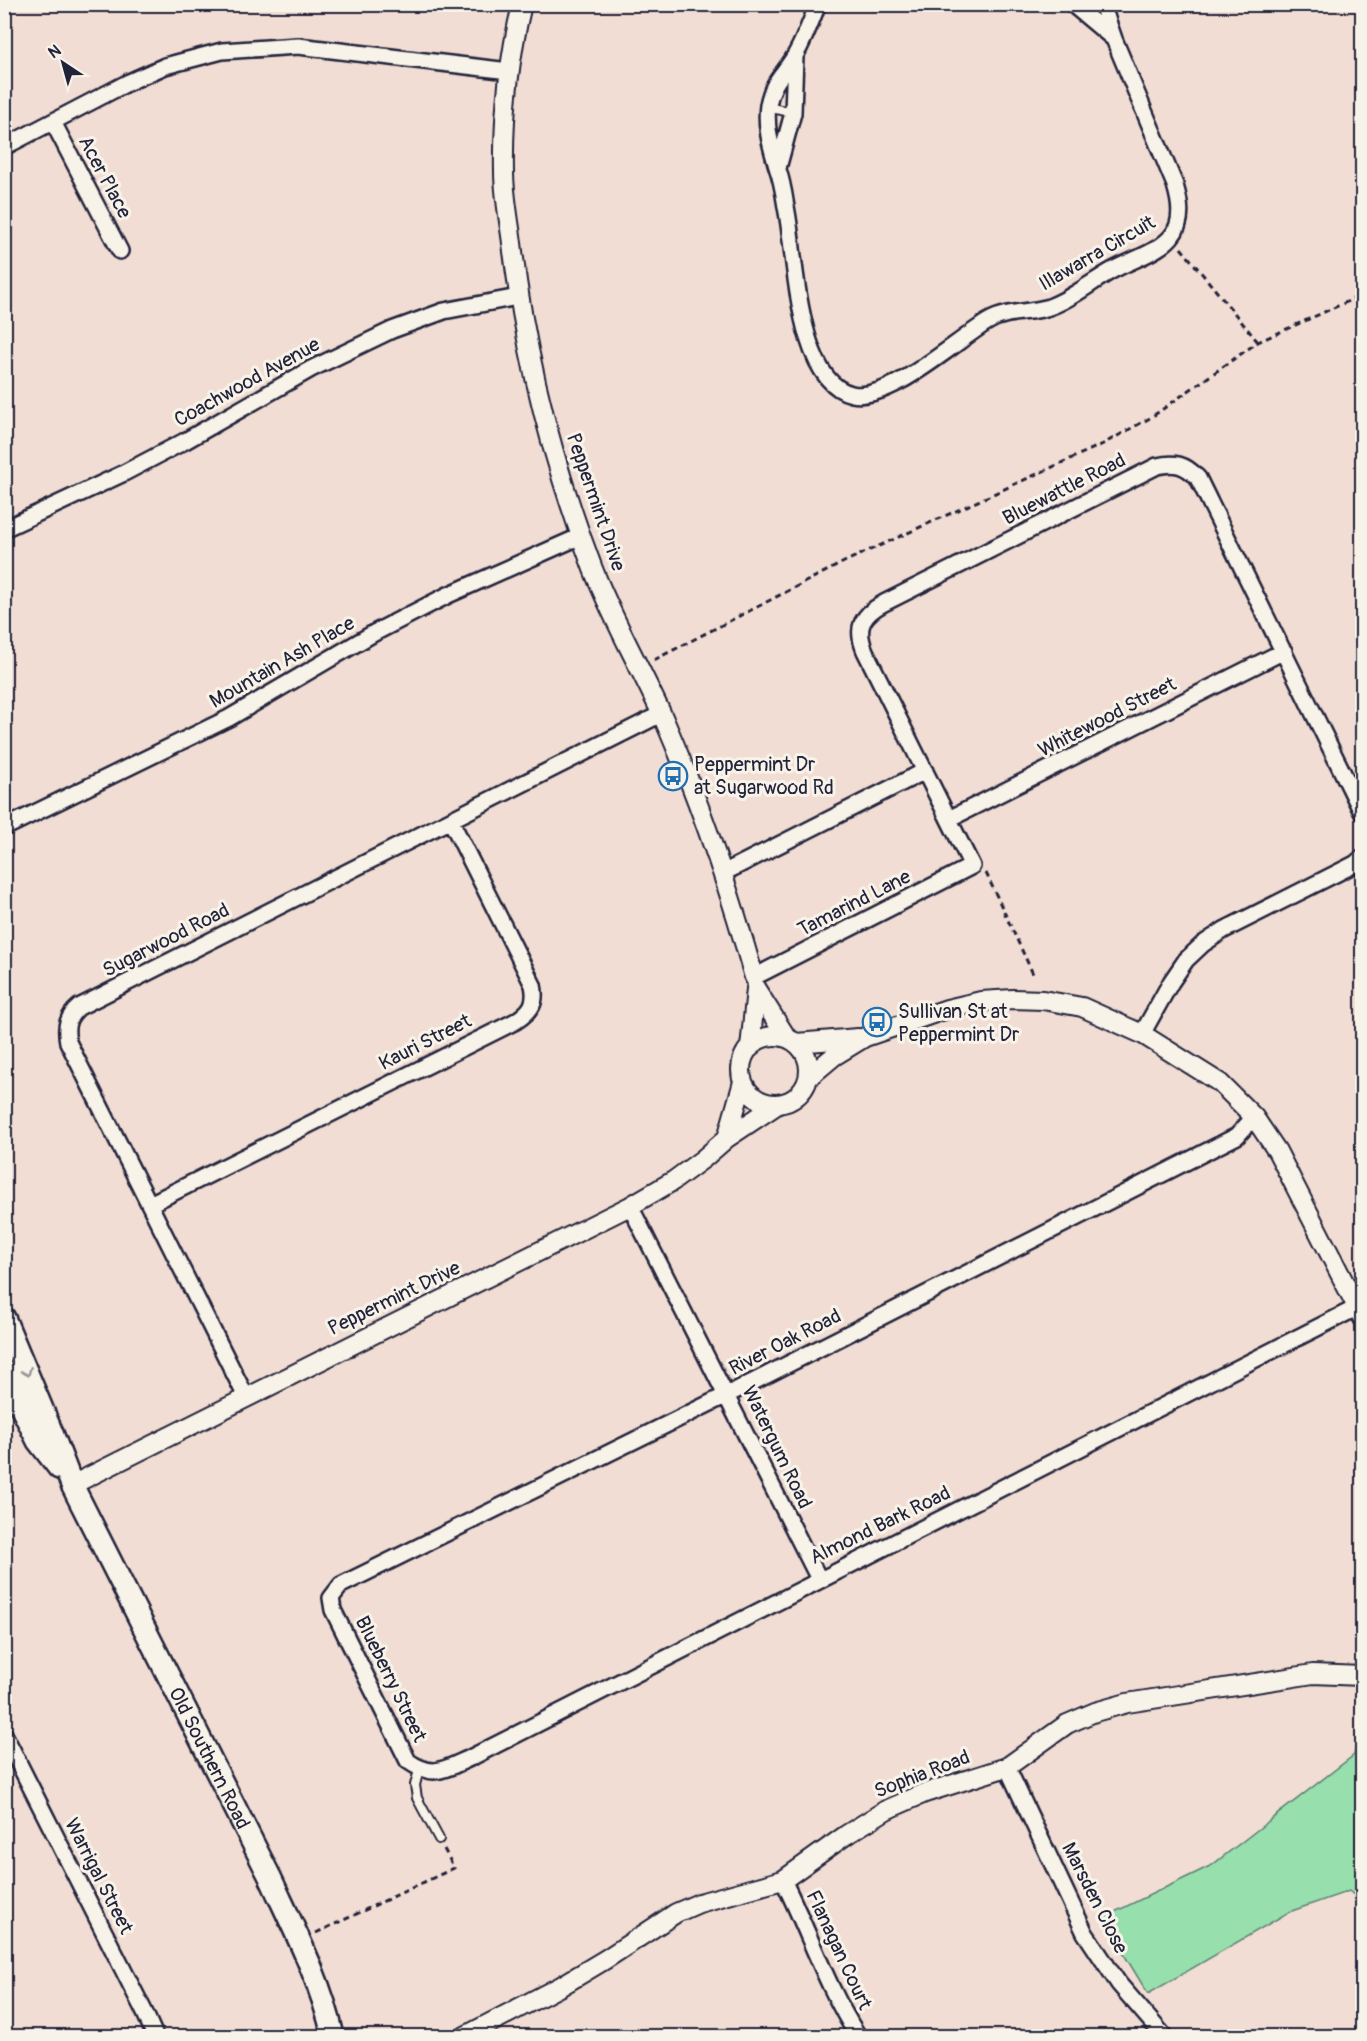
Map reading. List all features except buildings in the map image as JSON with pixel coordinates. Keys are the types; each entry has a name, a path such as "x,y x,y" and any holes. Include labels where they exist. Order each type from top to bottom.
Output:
{"main road":[{"name":"Old Southern Road","path":"4,1318 72,1485 265,1866 300,1940 318,1987 333,2037"},
{"name":"Old Southern Road","path":"4,1372 38,1441 72,1485"}],"street":[{"name":"Peppermint Drive","path":"522,4 509,71 504,174 518,297 534,380 556,461 581,536 614,618 661,714 697,800 723,873 755,983 792,1041"},
{"name":"Illawarra Circuit","path":"818,4 795,56 777,79 768,107 767,131 787,210 799,299 814,355 827,379 840,390 851,394 866,395 881,392 990,320 1057,303 1112,270 1156,249 1172,237 1180,215 1180,202 1175,185 1114,39 1102,4"},
{"name":"Illawarra Circuit","path":"1072,4 1114,39"},
{"path":"4,147 129,82 165,66 222,51 298,46 509,71"},
{"name":"Illawarra Circuit","path":"778,168 793,113 795,56"},
{"name":"Acer Place","path":"53,122 120,251"},
{"name":"Coachwood Avenue","path":"4,529 122,474 331,358 392,330 444,311 518,297"},
{"name":"Bluewattle Road","path":"972,866 859,638 860,626 866,617 884,603 1157,466 1169,463 1190,469 1198,478 1362,812"},
{"name":"Mountain Ash Place","path":"4,828 229,718 374,633 448,595 581,536"},
{"name":"Whitewood Street","path":"949,819 1284,651"},
{"name":"Sugarwood Road","path":"246,1397 68,1042 66,1030 72,1014 79,1007 661,714"},
{"path":"723,873 925,771"},
{"name":"Kauri Street","path":"150,1204 527,1014 536,997 533,985 451,821"},
{"path":"1142,1034 1171,982 1186,960 1203,944 1224,930 1355,864 1362,858"},
{"name":"Tamarind Lane","path":"755,983 972,866"},
{"name":"Peppermint Drive","path":"750,1048 755,983"},
{"path":"809,1077 834,1056 865,1037 947,1009 981,1001 1013,999 1043,1000 1082,1007 1142,1034 1220,1083 1254,1117 1277,1151 1360,1312"},
{"path":"726,1138 743,1082 742,1064 750,1048 767,1037 792,1041 865,1037"},
{"path":"743,1082 757,1099 767,1103 778,1104 798,1095 805,1087 809,1077 807,1058 792,1041"},
{"name":"Peppermint Drive","path":"72,1485 630,1206 696,1165 726,1138 778,1104"},
{"name":"River Oak Road","path":"332,1598 341,1585 728,1395 1237,1136 1254,1117"},
{"name":"Watergum Road","path":"630,1206 728,1395 819,1579"},
{"name":"Almond Bark Road","path":"419,1770 440,1772 470,1758 819,1579 1149,1414 1360,1312"},
{"name":"Blueberry Street","path":"332,1598 333,1610 408,1761 419,1770"},
{"name":"Sophia Road","path":"465,2037 561,1986 682,1910 699,1903 783,1880 846,1835 886,1810 925,1793 1007,1767 1067,1725 1095,1712 1127,1703 1313,1674 1362,1676"},
{"name":"Warrigal Street","path":"4,1734 155,2037"},
{"name":"Marsden Close","path":"1007,1767 1085,1933 1119,1984 1164,2037"},
{"name":"Flanagan Court","path":"783,1880 839,2003 858,2037"}],"lane":[{"path":"768,107 793,113"},
{"name":"Blueberry Street","path":"419,1770 415,1785 417,1798 439,1839"}],"path":[{"path":"1172,237 1258,342"},
{"path":"639,668 846,561 1103,444 1150,418 1258,342 1362,295"},
{"path":"300,1940 454,1868 439,1839"}],"green space":[{"path":"1362,1718 1362,1902 1349,1891 1289,1912 1148,1994 1102,1918 1212,1865 1354,1755"}],"place":[{"name":"Peppermint Dr at Sugarwood Rd","path":"673,776"},
{"name":"Sullivan St at Peppermint Dr","path":"877,1022"}]}
